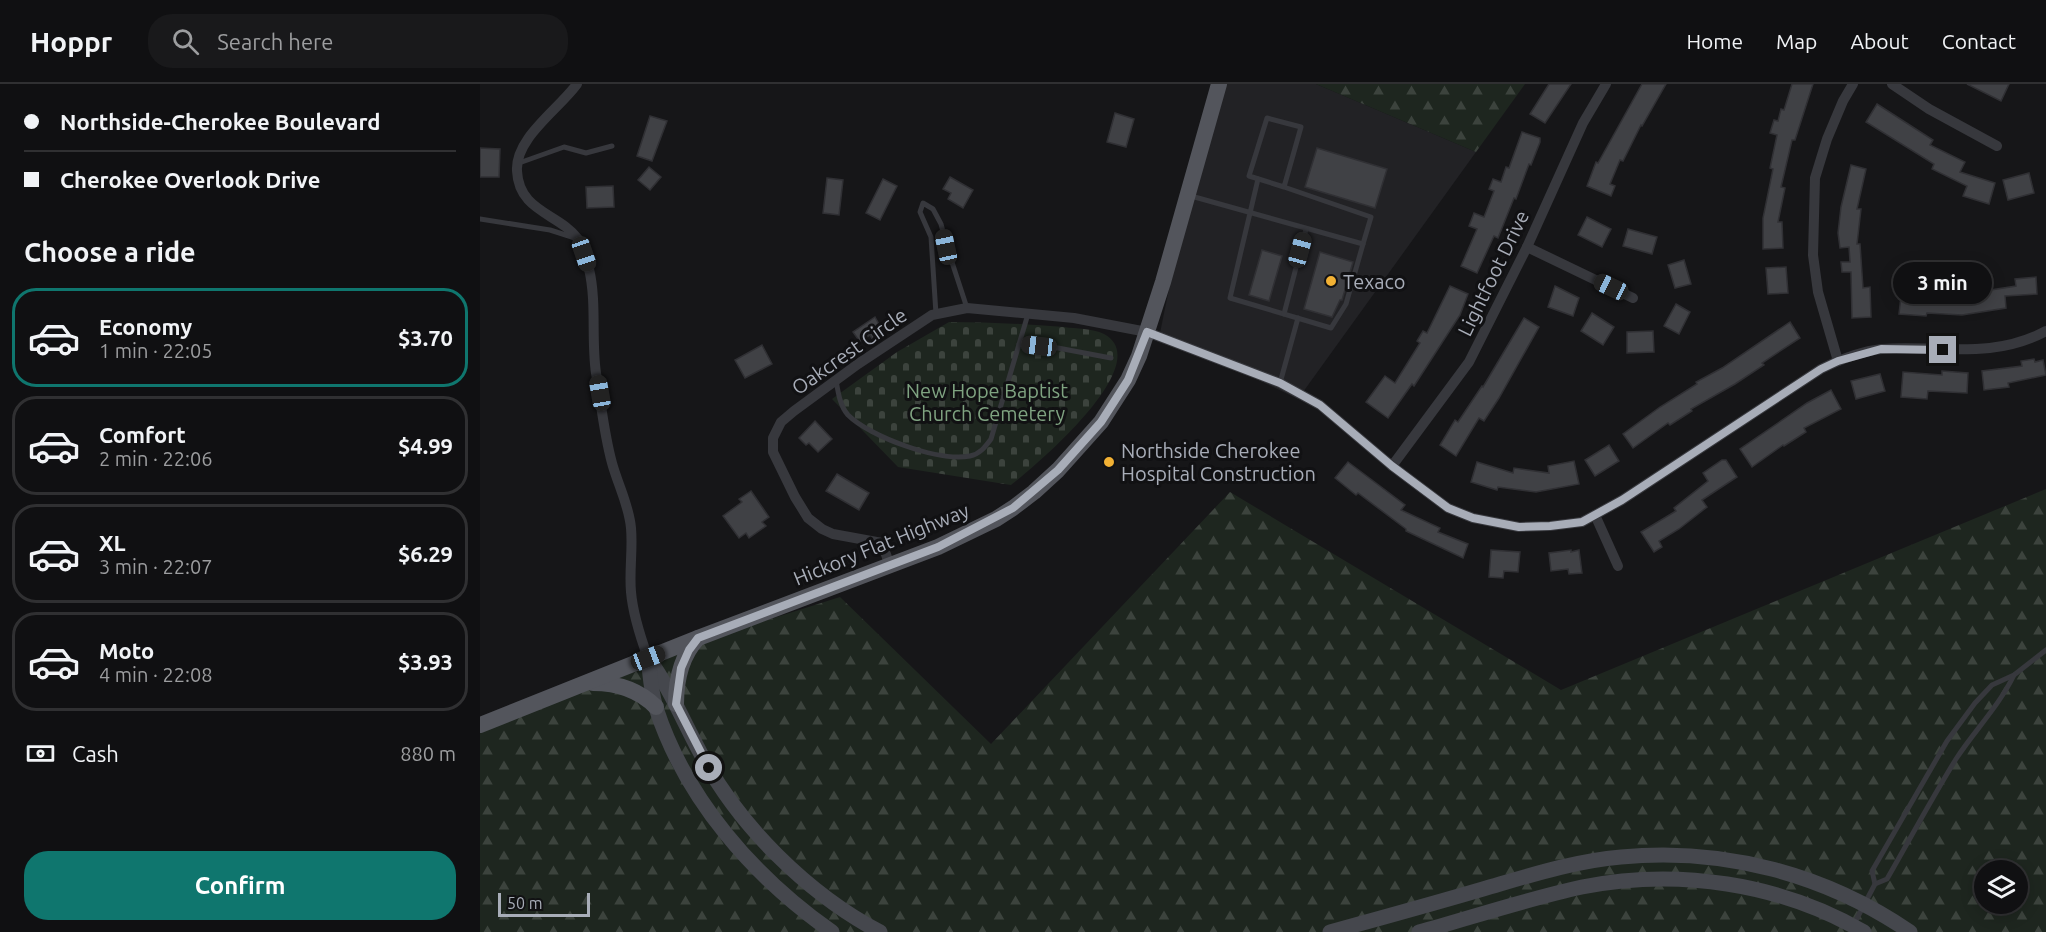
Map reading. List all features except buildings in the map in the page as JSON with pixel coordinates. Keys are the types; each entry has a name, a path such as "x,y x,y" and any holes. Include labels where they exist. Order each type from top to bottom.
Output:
{"main road":[{"name":"Hickory Flat Highway","path":"480,725 698,638 938,547 996,519 1013,508 1058,470 1101,422 1128,380 1163,282 1219,84"},
{"path":"676,704 681,668 689,650 698,638"},
{"path":"586,683 609,684 628,689 643,696 656,707"}],"street":[{"path":"577,84 564,101 525,140 519,152 517,178 531,205 579,240 590,279 594,301 596,370 612,463 630,520 631,592 634,612 648,658 656,707 685,773 722,828 751,864 771,883 832,932"},
{"name":"Lightfoot Drive","path":"1392,466 1469,362 1527,247 1583,123 1606,84"},
{"path":"1838,361 1818,292 1813,255 1815,178 1827,139 1853,84"},
{"path":"1892,84 1929,109 1997,146"},
{"path":"1527,247 1633,298"},
{"name":"Oakcrest Circle","path":"890,566 882,543 833,534 808,518 773,452 773,438 781,422 794,411 836,380 936,314 967,308 1028,313 1074,318 1147,332 1280,383 1320,405 1392,466 1448,508 1482,520 1519,527 1582,522 1622,500 1821,369 1838,361 1881,349 1963,351 1996,347 2038,336 2046,331"},
{"path":"1595,515 1618,566"},
{"path":"648,658 664,679 717,781 765,842 818,891 880,932"},
{"path":"1329,932 1565,866 1648,855 1707,857 1753,864 1808,879 1864,904 1910,932"},
{"path":"1419,932 1582,887 1635,880 1664,879 1718,882 1746,887 1798,902 1859,929"}],"lane":[{"path":"1258,179 1230,298 1331,328 1346,304 1371,217 1284,188 1258,179 1249,176 1266,118 1301,127 1284,188"},
{"path":"517,163 564,147 586,153 612,146"},
{"path":"1186,195 1363,244"},
{"path":"936,314 931,237 920,212 923,203 933,209 941,224 946,247 967,308"},
{"path":"480,219 550,230 579,240"},
{"path":"1284,314 1306,229"},
{"path":"836,380 840,400 847,414 863,427 899,444 927,452 959,457 972,456 984,450 991,439 1028,313"},
{"path":"1280,383 1298,318"},
{"path":"1019,344 1058,348 1111,358"},
{"path":"1875,884 1872,872 1947,741 1975,703 1992,685 2014,675 2046,650"},
{"path":"1859,929 1864,904 1875,884 1887,879 1956,759 2004,696 2014,675"}],"shaded area":[{"path":"1218,84 1316,84 1476,152 1298,399 1160,333 1199,141"}],"green space":[{"path":"1316,84 1525,84 1476,152"},
{"name":"New Hope Baptist Church Cemetery","path":"949,322 1020,324 1089,330 1104,334 1116,348 1115,367 1104,390 1086,414 1043,458 1011,485 898,467 832,399 897,352"},
{"path":"2046,489 2046,932 480,932 480,732 648,658 840,597 991,744 1230,492 1561,690"}],"place":[{"name":"Texaco","path":"1331,281"},
{"name":"Northside Cherokee Hospital Construction","path":"1109,462"}],"route":[{"path":"709,768 676,704 681,668 689,650 698,638 938,547 996,519 1013,508 1058,470 1101,422 1128,380 1147,332 1280,383 1320,405 1392,466 1448,508 1473,518 1519,527 1582,522 1622,500 1821,369 1838,361 1881,349 1943,350"}]}
